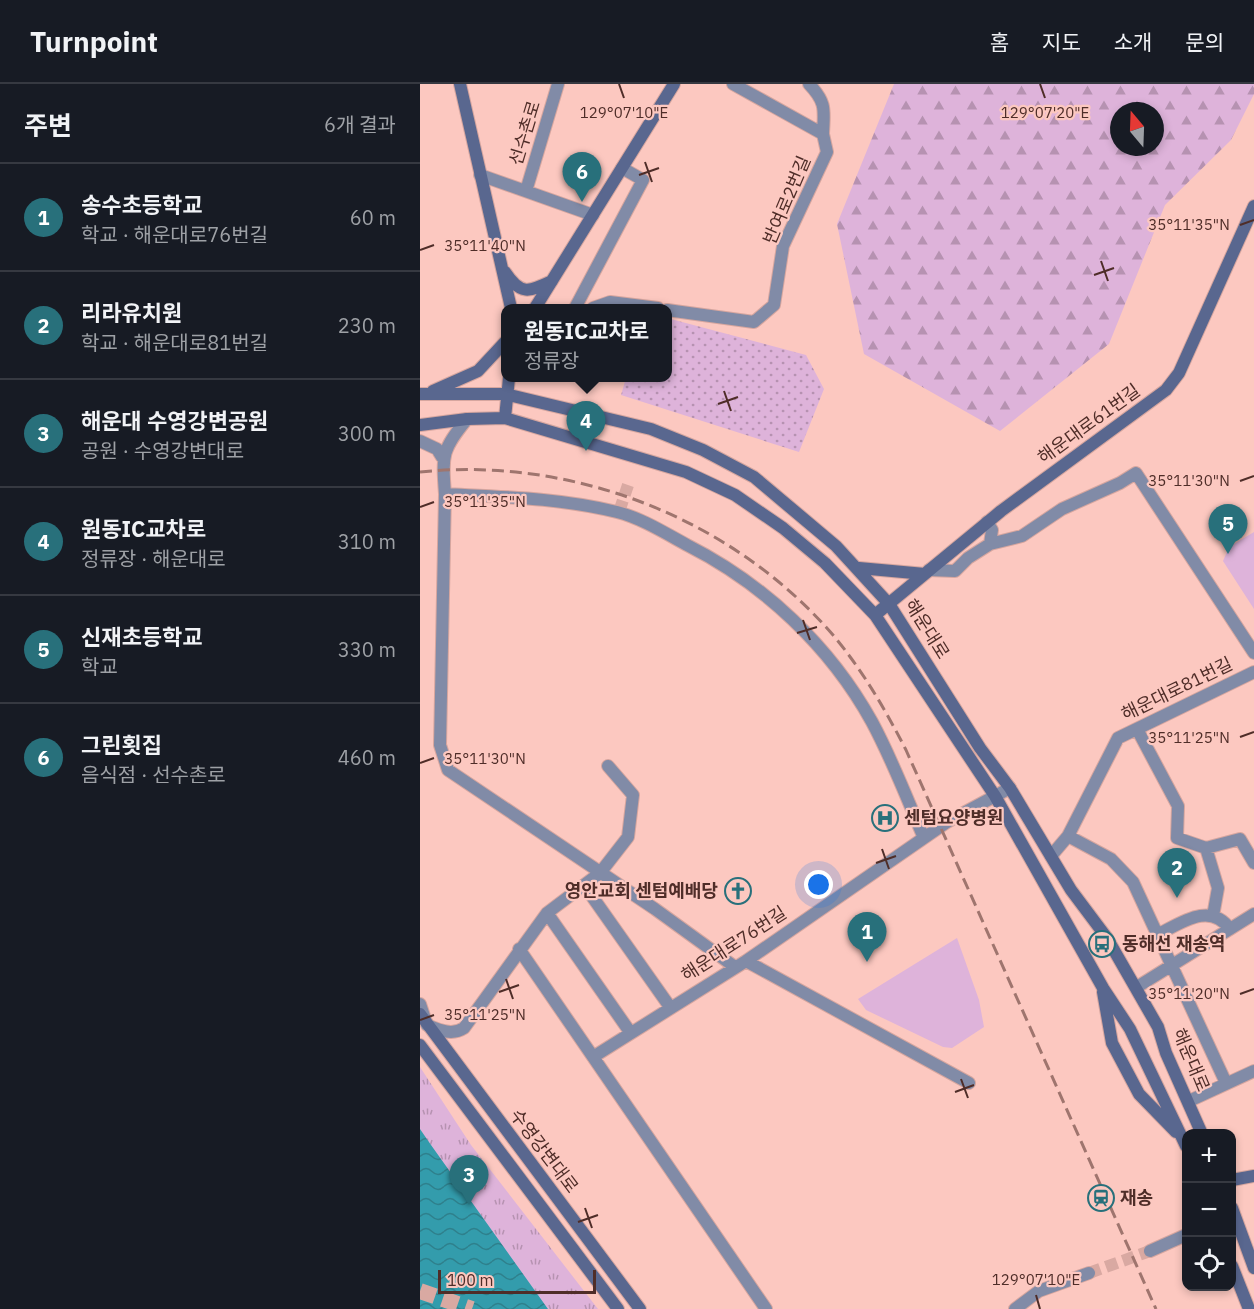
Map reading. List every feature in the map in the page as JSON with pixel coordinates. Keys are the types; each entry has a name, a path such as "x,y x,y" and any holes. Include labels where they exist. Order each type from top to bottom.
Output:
{"main road":[{"path":"460,84 510,304"},
{"path":"538,304 674,84"},
{"name":"해운대로61번길","path":"875,615 927,572 1166,390 1179,373 1254,206"},
{"path":"501,266 514,285 524,290 535,289 552,281"},
{"path":"425,393 478,370 492,359 501,347"},
{"path":"505,418 505,394 508,382"},
{"name":"해운대로","path":"425,393 505,394 651,429 703,450 754,477 859,568 889,604 980,748 1010,788 1071,890 1107,938 1137,987 1200,1129"},
{"name":"해운대로","path":"420,425 467,419 505,418 686,472 735,495 783,528 825,563 875,615 995,796 1103,988 1130,1029 1182,1137"},
{"path":"859,568 927,572"},
{"path":"1103,988 1112,1043 1138,1094 1182,1140"},
{"name":"수영강변대로","path":"424,1020 640,1309"},
{"path":"420,1045 618,1309"},
{"path":"1236,1179 1254,1176"},
{"path":"1236,1223 1254,1268"},
{"path":"1236,1276 1249,1309"}],"street":[{"name":"선수촌로","path":"526,191 558,84"},
{"path":"733,84 823,134"},
{"name":"반여로2번길","path":"672,311 754,322 774,305 783,246 826,152 823,134 826,112 819,95 809,84"},
{"path":"578,304 643,180 622,168"},
{"name":"선수촌로","path":"480,175 593,215"},
{"path":"605,304 610,302 624,304"},
{"path":"442,457 454,435 467,419"},
{"path":"420,441 437,449 442,457 445,494 440,745 448,770 740,964 969,1083"},
{"path":"927,572 955,571 968,558 990,544 1022,536 1062,509 1120,483 1136,473 1254,653"},
{"path":"445,494 546,499 619,513 677,539 738,575 800,626 852,690 888,754 924,838"},
{"path":"989,526 1007,540"},
{"path":"989,526 990,544"},
{"name":"해운대로81번길","path":"1051,856 1068,836 1118,738 1254,672"},
{"path":"1137,729 1178,806 1177,838 1206,848 1240,839 1254,863"},
{"path":"420,1004 424,1020 441,1030 457,1032 464,1028 547,913 600,873 628,837 633,795 608,766"},
{"name":"해운대로76번길","path":"593,1057 740,964 924,838 1010,788"},
{"path":"1068,836 1112,859 1133,882 1226,1083"},
{"path":"1206,848 1218,888 1214,916"},
{"path":"584,885 670,1007"},
{"path":"547,913 630,1032"},
{"path":"1157,935 1185,921 1207,914 1222,919 1230,929"},
{"path":"1137,987 1254,914"},
{"path":"519,949 766,1309"},
{"path":"1189,1101 1254,1071"},
{"path":"1150,1251 1182,1237"},
{"path":"1015,1309 1040,1292 1089,1273"}],"green space":[{"path":"894,84 1254,84 1254,94 1231,140 1165,205 1109,344 1000,431 864,354 837,224"},
{"path":"672,319 806,355 824,389 799,452 621,395 625,382 672,382"},
{"path":"1254,532 1254,609 1223,561 1229,547"},
{"path":"957,938 979,1000 984,1027 952,1048 943,1047 866,1010 858,999"},
{"path":"420,1067 471,1145 598,1309 420,1309"}],"water":[{"path":"420,1129 431,1145 548,1309 420,1309"}],"tunnel":[{"path":"619,512 628,485"},
{"path":"1089,1273 1150,1251"},
{"path":"420,1291 472,1309"}],"railway":[{"path":"420,472 478,470 535,474 592,486 646,504 699,528 748,558 793,594 833,635 873,691 906,750 1156,1309"}],"place":[{"name":"그린횟집","path":"582,202"},
{"name":"원동IC교차로","path":"586,451"},
{"name":"신재초등학교","path":"1228,554"},
{"name":"센텀요양병원","path":"885,818"},
{"name":"영안교회 센텀예배당","path":"738,891"},
{"name":"리라유치원","path":"1177,898"},
{"name":"동해선 재송역","path":"1102,944"},
{"name":"송수초등학교","path":"867,962"},
{"name":"재송","path":"1101,1198"},
{"name":"해운대 수영강변공원","path":"469,1205"}]}
